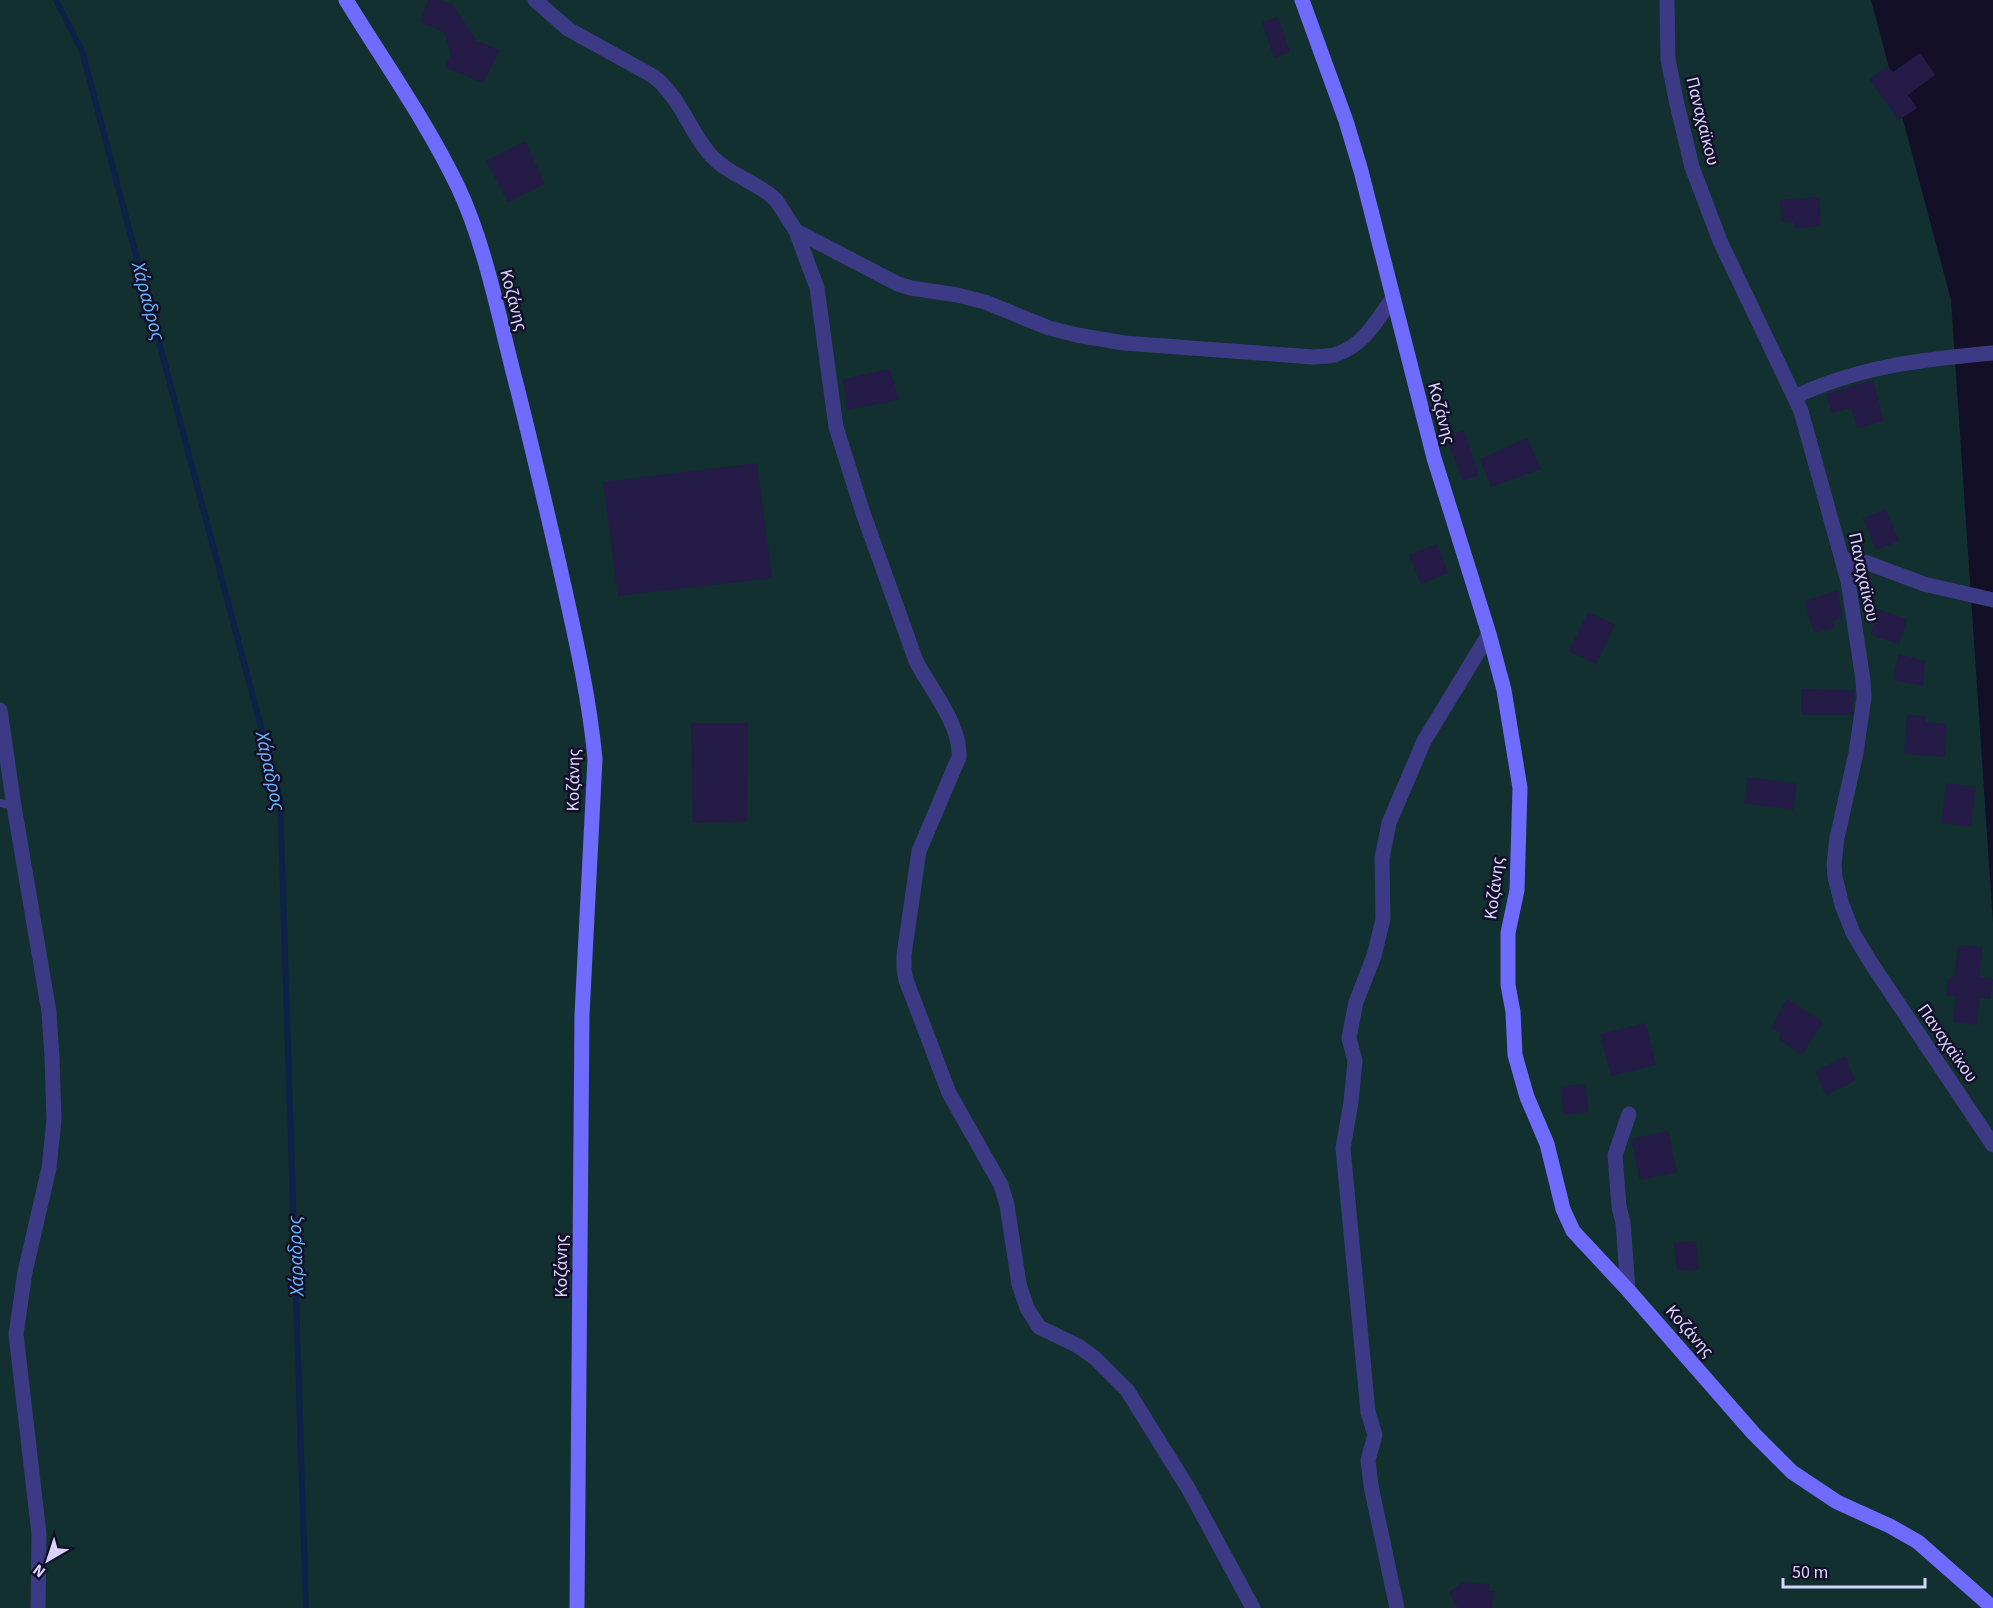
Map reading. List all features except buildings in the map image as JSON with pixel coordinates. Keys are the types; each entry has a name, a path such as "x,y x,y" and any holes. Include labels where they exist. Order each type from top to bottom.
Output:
{"street":[{"name":"Κοζάνης","path":"346,0 424,126 457,186 470,217 490,282 529,435 579,651 592,725 595,759 582,1016 577,1608"},
{"path":"535,0 568,29 653,76 663,84 707,150 716,160 769,194 795,231 817,288 825,335 832,405 845,460 916,661 949,717 959,745 958,758 919,851 904,955 906,980 950,1093 1001,1185 1007,1205 1019,1284 1033,1319 1039,1327 1078,1346 1095,1358 1126,1390 1188,1488 1253,1608"},
{"name":"Παναχαϊκου","path":"1667,0 1668,59 1692,166 1720,241 1805,422 1843,560 1864,688 1856,753 1834,852 1837,890 1849,924 1871,963 1993,1145"},
{"name":"Κοζάνης","path":"1301,3 1346,121 1361,171 1434,458 1489,634 1504,690 1520,788 1517,890 1509,933 1508,985 1513,1012 1515,1055 1527,1097 1547,1143 1563,1209 1573,1231 1754,1434 1792,1472 1837,1502 1890,1526 1918,1542 1993,1608"},
{"path":"795,231 880,275 911,288 985,302 1049,328 1124,343 1313,357 1335,355 1365,337 1392,298"},
{"path":"1795,397 1826,382 1854,374 1992,353"},
{"path":"1843,560 1865,562 1924,584 1993,600"},
{"path":"1397,1608 1371,1486 1368,1460 1375,1436 1368,1412 1343,1148 1355,1061 1349,1038 1356,1002 1374,956 1383,919 1382,858 1389,823 1424,741 1489,634"},
{"path":"0,710 7,804 49,1012 52,1057 54,1120 49,1168 25,1272 16,1334 39,1534 38,1608"},
{"path":"1628,1290 1615,1155 1629,1114"}],"green space":[{"path":"0,0 1871,0 1951,300 1993,923 1993,1608 0,1608"}],"waterway":[{"name":"Χάραδρος","path":"56,0 82,51 280,799 306,1608"}]}
